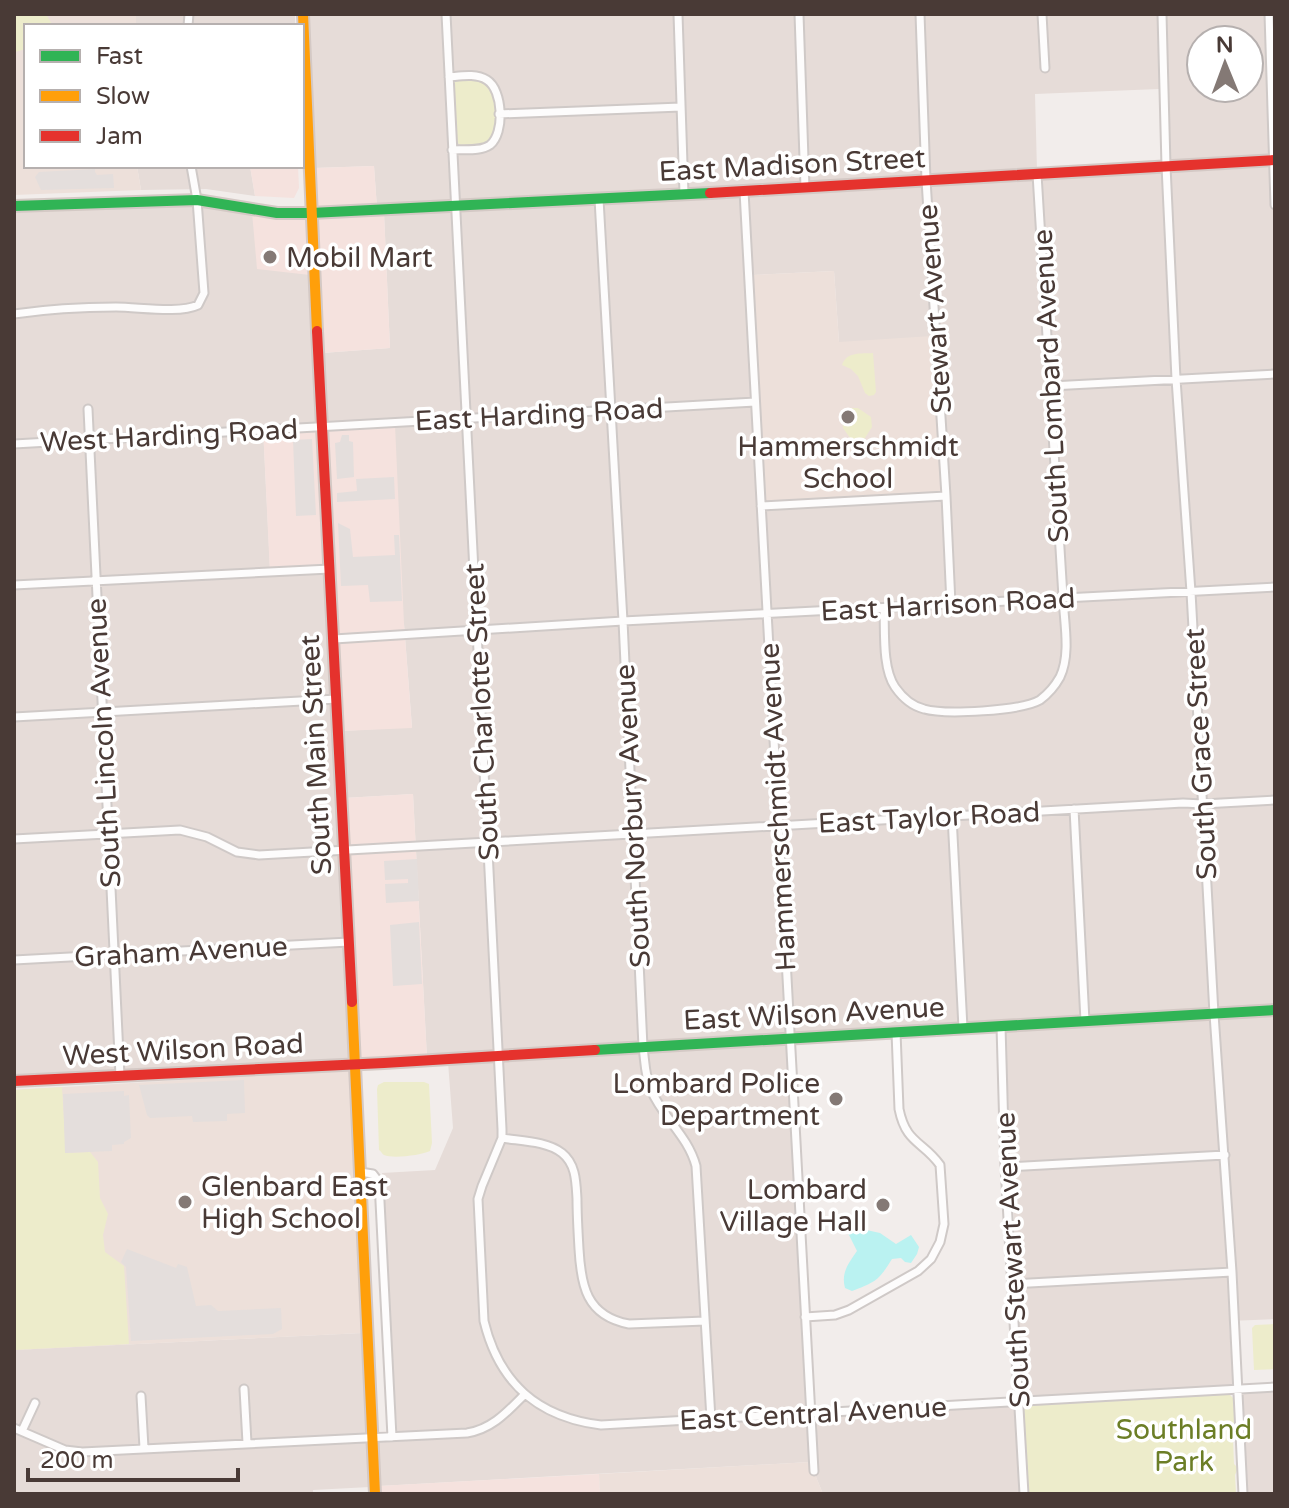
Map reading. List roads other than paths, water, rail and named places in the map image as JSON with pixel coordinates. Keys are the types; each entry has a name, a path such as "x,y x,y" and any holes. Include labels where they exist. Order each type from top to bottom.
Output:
{"street":[{"name":"South Charlotte Street","path":"446,14 502,1138 478,1199 483,1306 484,1321 494,1352 505,1372 524,1395"},
{"path":"678,14 684,194"},
{"path":"799,14 805,188"},
{"name":"Stewart Avenue","path":"920,14 926,180 951,604"},
{"path":"1042,14 1045,68"},
{"name":"South Grace Street","path":"1162,14 1176,379 1243,1494"},
{"path":"1269,14 1275,205"},
{"name":"South Main Street","path":"304,39 375,1494"},
{"path":"449,77 485,79 498,95 499,114 498,134 488,146 452,150"},
{"path":"499,114 681,107"},
{"name":"East Madison Street","path":"14,206 197,200 277,213 311,213 1274,160"},
{"path":"14,314 85,307 186,310 198,305 204,293 191,168"},
{"name":"South Lombard Avenue","path":"884,608 888,670 893,684 918,707 941,712 1015,708 1045,696 1060,676 1065,655 1063,597 1037,174"},
{"name":"Hammerschmidt Avenue","path":"744,191 814,1471"},
{"name":"South Norbury Avenue","path":"599,199 643,1047 650,1088 686,1142 696,1166 711,1419"},
{"path":"1051,386 1275,374"},
{"name":"East Harding Road","path":"323,426 755,402"},
{"name":"South Lincoln Avenue","path":"88,409 120,1076"},
{"name":"West Harding Road","path":"14,444 323,426"},
{"path":"761,506 946,496"},
{"path":"14,585 330,569"},
{"name":"East Harrison Road","path":"334,639 1275,587"},
{"path":"14,717 337,699"},
{"name":"East Taylor Road","path":"14,839 180,830 207,837 229,850 253,855 1275,800"},
{"path":"1074,809 1085,1021"},
{"path":"952,816 963,1028"},
{"name":"Graham Avenue","path":"14,960 349,942"},
{"name":"East Wilson Avenue","path":"355,1064 1275,1010"},
{"name":"South Stewart Avenue","path":"1001,1026 1005,1167 1024,1494"},
{"path":"805,1317 835,1315 859,1305 918,1271 931,1259 940,1242 944,1224 940,1165 906,1133 901,1121 896,1032"},
{"name":"West Wilson Road","path":"14,1081 355,1064"},
{"path":"502,1138 552,1147 564,1154 571,1164 575,1176 581,1279 599,1311 629,1324 705,1321"},
{"path":"1005,1167 1225,1155"},
{"path":"360,1172 373,1174 379,1182 392,1437"},
{"path":"1012,1284 1232,1272"},
{"name":"East Central Avenue","path":"524,1395 559,1415 583,1423 615,1425 1275,1387"},
{"path":"244,1389 247,1443"},
{"path":"35,1403 18,1430 72,1451 467,1433 484,1429 497,1421 524,1395"},
{"path":"141,1396 144,1448"}],"water":[{"path":"853,1227 880,1233 896,1244 911,1235 919,1247 917,1254 911,1263 901,1258 892,1259 876,1280 852,1291 845,1288 844,1278 848,1264 857,1251 848,1233"}],"place":[{"name":"Mobil Mart","path":"270,257"},
{"name":"Hammerschmidt School","path":"848,417"},
{"name":"Lombard Police Department","path":"836,1099"},
{"name":"Glenbard East High School","path":"185,1202"},
{"name":"Lombard Village Hall","path":"883,1205"}],"park label":[{"name":"Southland Park","path":"1184,1445"}]}
